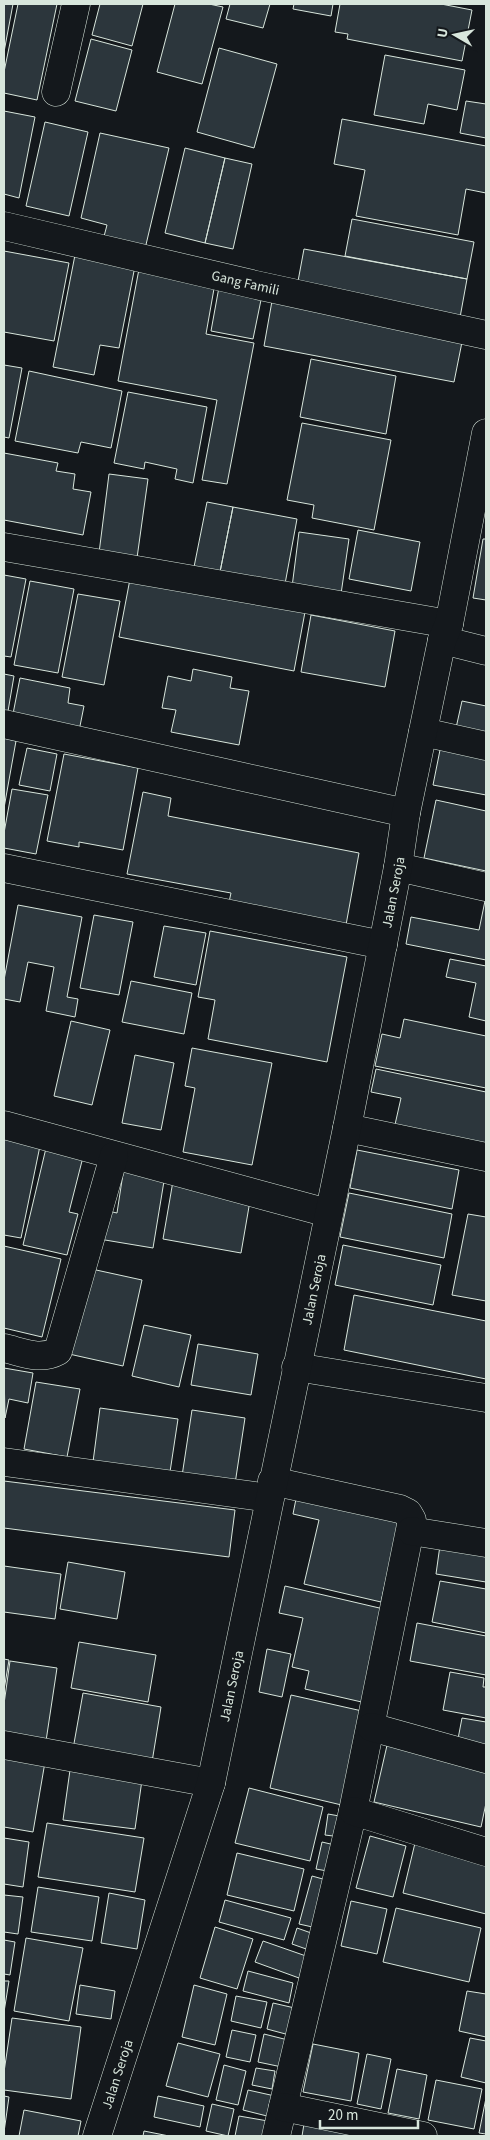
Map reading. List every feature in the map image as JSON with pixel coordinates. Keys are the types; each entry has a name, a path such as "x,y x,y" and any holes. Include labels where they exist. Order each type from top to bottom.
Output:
{"street":[{"path":"56,92 76,4"},
{"name":"Gang Famili","path":"4,226 256,285 486,335"},
{"name":"Jalan Seroja","path":"97,2136 211,1783 347,1128 398,867 406,813 445,632 481,489 486,433"},
{"path":"4,547 445,632 486,651"},
{"path":"4,724 406,813"},
{"path":"424,732 486,746"},
{"path":"398,867 486,887"},
{"path":"4,868 383,945"},
{"path":"4,1125 328,1213"},
{"path":"347,1128 486,1157"},
{"path":"4,1348 37,1356 48,1356 58,1352 114,1156"},
{"path":"296,1367 486,1398"},
{"path":"4,1462 271,1489 403,1510 411,1516 411,1531 353,1811 276,2136"},
{"path":"411,1531 486,1543"},
{"path":"371,1727 486,1759"},
{"path":"4,1745 211,1783"},
{"path":"353,1811 486,1852"},
{"path":"283,2107 423,2136"}],"building":[{"path":"4,4 13,4 4,52"},
{"path":"18,4 57,4 37,100 4,93 4,72"},
{"path":"100,4 143,4 132,46 92,35"},
{"path":"175,4 209,4 223,7 202,84 157,72"},
{"path":"230,4 270,4 263,28 226,19"},
{"path":"294,4 333,4 331,16 293,9"},
{"path":"340,4 441,4 472,10 462,61 347,39 348,34 335,32"},
{"path":"91,39 132,50 116,111 75,101"},
{"path":"219,48 277,64 254,148 197,132"},
{"path":"385,55 465,70 457,110 428,104 424,124 374,115"},
{"path":"466,101 486,104 486,138 460,133"},
{"path":"4,111 35,117 19,198 4,194"},
{"path":"342,119 486,146 486,193 466,189 458,235 356,216 365,170 334,164"},
{"path":"45,122 88,132 69,216 26,206"},
{"path":"100,133 169,148 144,253 102,244 107,225 81,218"},
{"path":"185,148 225,158 205,243 165,233"},
{"path":"225,158 252,164 233,249 205,243"},
{"path":"352,219 474,242 467,279 345,256"},
{"path":"304,249 467,279 459,323 296,292"},
{"path":"4,251 69,263 54,341 4,332"},
{"path":"75,255 135,266 119,348 100,345 94,375 53,367"},
{"path":"139,269 215,283 206,334 254,343 227,484 202,480 217,400 118,381"},
{"path":"219,287 262,295 253,339 211,331"},
{"path":"272,301 463,337 454,382 264,346"},
{"path":"311,359 396,376 386,434 300,417"},
{"path":"4,365 22,368 9,438 4,437"},
{"path":"29,371 122,391 111,448 81,442 78,453 15,441"},
{"path":"128,392 207,407 193,483 175,479 177,469 145,462 144,469 114,463"},
{"path":"302,423 391,440 374,530 312,518 314,505 287,500"},
{"path":"4,453 58,463 56,471 75,474 73,489 91,492 83,535 4,520"},
{"path":"109,474 148,479 137,558 99,553"},
{"path":"207,502 233,507 220,572 194,567"},
{"path":"233,507 297,519 285,584 220,572"},
{"path":"358,530 420,542 411,591 349,579"},
{"path":"299,532 349,539 341,594 292,587"},
{"path":"483,539 486,539 486,600 473,598"},
{"path":"4,575 26,579 11,657 4,656"},
{"path":"130,579 305,612 294,671 119,637"},
{"path":"30,581 74,589 58,673 14,665"},
{"path":"78,594 120,601 104,685 62,677"},
{"path":"311,615 395,631 385,687 301,672"},
{"path":"193,669 232,677 230,688 249,691 239,745 171,732 176,710 162,708 168,676 191,681"},
{"path":"4,674 14,676 7,717 4,716"},
{"path":"20,678 70,688 68,703 84,706 79,731 12,719"},
{"path":"462,701 486,706 486,734 456,728"},
{"path":"4,738 16,741 4,808"},
{"path":"442,740 486,749 486,795 433,785"},
{"path":"27,748 57,754 50,791 19,785"},
{"path":"64,754 138,768 123,850 79,842 79,847 47,841"},
{"path":"12,789 48,795 36,854 4,848 4,833"},
{"path":"143,792 171,798 168,816 359,853 346,925 229,902 231,893 127,874"},
{"path":"436,800 486,811 486,871 424,858"},
{"path":"486,896 486,960 406,944 411,917 479,930"},
{"path":"18,905 82,917 67,997 78,999 75,1017 46,1011 54,967 28,962 20,1002 4,999 4,980"},
{"path":"94,915 133,922 119,995 80,988"},
{"path":"164,926 206,933 196,985 154,977"},
{"path":"210,931 347,957 327,1062 208,1039 215,1000 198,997"},
{"path":"450,959 486,966 486,1021 469,1017 476,983 446,977"},
{"path":"131,981 192,993 184,1034 122,1022"},
{"path":"404,1019 486,1036 486,1088 375,1066 382,1034 400,1038"},
{"path":"71,1021 110,1030 92,1105 54,1096"},
{"path":"192,1048 272,1063 252,1165 183,1152 195,1088 185,1086"},
{"path":"135,1055 174,1063 161,1130 122,1123"},
{"path":"376,1069 486,1092 486,1147 394,1129 401,1098 371,1092"},
{"path":"4,1139 41,1141 21,1238 4,1235"},
{"path":"46,1148 83,1157 69,1212 78,1214 67,1255 23,1245"},
{"path":"357,1150 459,1170 452,1209 350,1188"},
{"path":"124,1167 165,1175 153,1248 99,1239 104,1210 117,1213"},
{"path":"173,1181 251,1195 241,1253 163,1239"},
{"path":"349,1193 452,1214 444,1258 340,1237"},
{"path":"468,1214 486,1217 486,1301 452,1295"},
{"path":"343,1245 441,1265 433,1305 335,1285"},
{"path":"4,1246 61,1259 42,1337 4,1328"},
{"path":"87,1268 142,1280 123,1366 69,1354"},
{"path":"354,1295 486,1321 486,1379 344,1350"},
{"path":"144,1325 191,1335 179,1387 132,1376"},
{"path":"198,1344 258,1354 251,1395 191,1385"},
{"path":"4,1368 33,1373 28,1403 9,1399 5,1418"},
{"path":"36,1382 80,1389 67,1457 24,1449"},
{"path":"100,1408 178,1419 170,1472 93,1462"},
{"path":"192,1410 245,1418 235,1484 182,1476"},
{"path":"4,1481 235,1510 229,1557 4,1528"},
{"path":"297,1494 400,1518 381,1602 304,1584 319,1520 293,1514"},
{"path":"441,1538 486,1545 486,1582 436,1574"},
{"path":"68,1562 125,1572 117,1619 60,1609"},
{"path":"4,1566 61,1574 55,1619 4,1612"},
{"path":"440,1581 486,1589 486,1633 432,1622"},
{"path":"285,1586 388,1610 366,1703 305,1689 309,1671 292,1667 303,1618 279,1613"},
{"path":"417,1623 486,1636 486,1675 410,1661"},
{"path":"79,1642 156,1655 148,1702 71,1688"},
{"path":"267,1649 291,1654 282,1697 259,1692"},
{"path":"4,1659 9,1660 4,1690"},
{"path":"10,1661 57,1668 46,1741 4,1735 4,1704"},
{"path":"450,1672 484,1678 483,1687 486,1687 486,1718 443,1710"},
{"path":"83,1693 161,1707 152,1762 73,1749"},
{"path":"291,1695 371,1713 350,1807 270,1788"},
{"path":"462,1718 486,1722 486,1749 457,1744"},
{"path":"388,1741 486,1763 486,1803 481,1827 374,1802"},
{"path":"4,1754 45,1762 33,1832 4,1827"},
{"path":"71,1763 143,1773 135,1829 63,1820"},
{"path":"249,1788 323,1807 310,1861 235,1843"},
{"path":"328,1814 345,1817 341,1837 325,1835"},
{"path":"47,1823 144,1838 135,1892 38,1877"},
{"path":"370,1836 406,1846 393,1897 356,1888"},
{"path":"4,1838 29,1842 23,1887 4,1884"},
{"path":"322,1842 339,1846 333,1872 316,1869"},
{"path":"415,1843 486,1860 486,1914 403,1893"},
{"path":"237,1853 304,1869 294,1911 227,1895"},
{"path":"312,1876 330,1881 317,1928 299,1924"},
{"path":"38,1887 99,1897 92,1941 31,1932"},
{"path":"109,1893 145,1900 137,1949 101,1943"},
{"path":"4,1895 23,1897 18,1934 4,1932"},
{"path":"225,1900 291,1918 284,1940 219,1922"},
{"path":"351,1901 387,1909 377,1954 341,1946"},
{"path":"396,1908 481,1928 469,1982 383,1962"},
{"path":"215,1927 253,1939 237,1989 200,1978"},
{"path":"297,1928 314,1934 309,1950 292,1944"},
{"path":"26,1938 83,1948 69,2021 14,2011"},
{"path":"4,1940 15,1942 10,1975 4,1974"},
{"path":"263,1941 306,1956 299,1978 255,1962"},
{"path":"248,1971 293,1983 289,2003 243,1991"},
{"path":"4,1981 9,1981 4,2012"},
{"path":"80,1985 115,1991 111,2019 76,2014"},
{"path":"194,1985 227,1994 215,2045 182,2037"},
{"path":"467,1991 486,1994 486,2037 459,2031"},
{"path":"236,1996 267,2002 261,2028 231,2021"},
{"path":"273,2003 299,2009 293,2036 267,2029"},
{"path":"12,2018 81,2027 71,2099 4,2090 4,2072"},
{"path":"232,2030 256,2035 250,2062 226,2057"},
{"path":"264,2034 288,2040 282,2067 258,2062"},
{"path":"470,2038 486,2041 486,2083 461,2077"},
{"path":"178,2043 220,2054 208,2097 166,2086"},
{"path":"313,2044 359,2053 351,2101 303,2092"},
{"path":"367,2054 391,2059 381,2109 357,2104"},
{"path":"224,2065 246,2071 238,2105 216,2100"},
{"path":"256,2068 275,2071 272,2089 252,2085"},
{"path":"397,2069 427,2075 419,2119 388,2113"},
{"path":"436,2080 482,2089 474,2129 428,2120"},
{"path":"248,2090 275,2096 271,2117 243,2110"},
{"path":"4,2096 9,2097 4,2132"},
{"path":"158,2096 204,2106 200,2127 154,2117"},
{"path":"486,2098 486,2134 479,2133"},
{"path":"212,2104 234,2109 228,2136 206,2131"},
{"path":"24,2110 81,2121 78,2136 19,2136"},
{"path":"239,2116 268,2121 265,2136 235,2136"},
{"path":"304,2124 359,2136 302,2136"},
{"path":"144,2131 169,2136 143,2136"}]}
